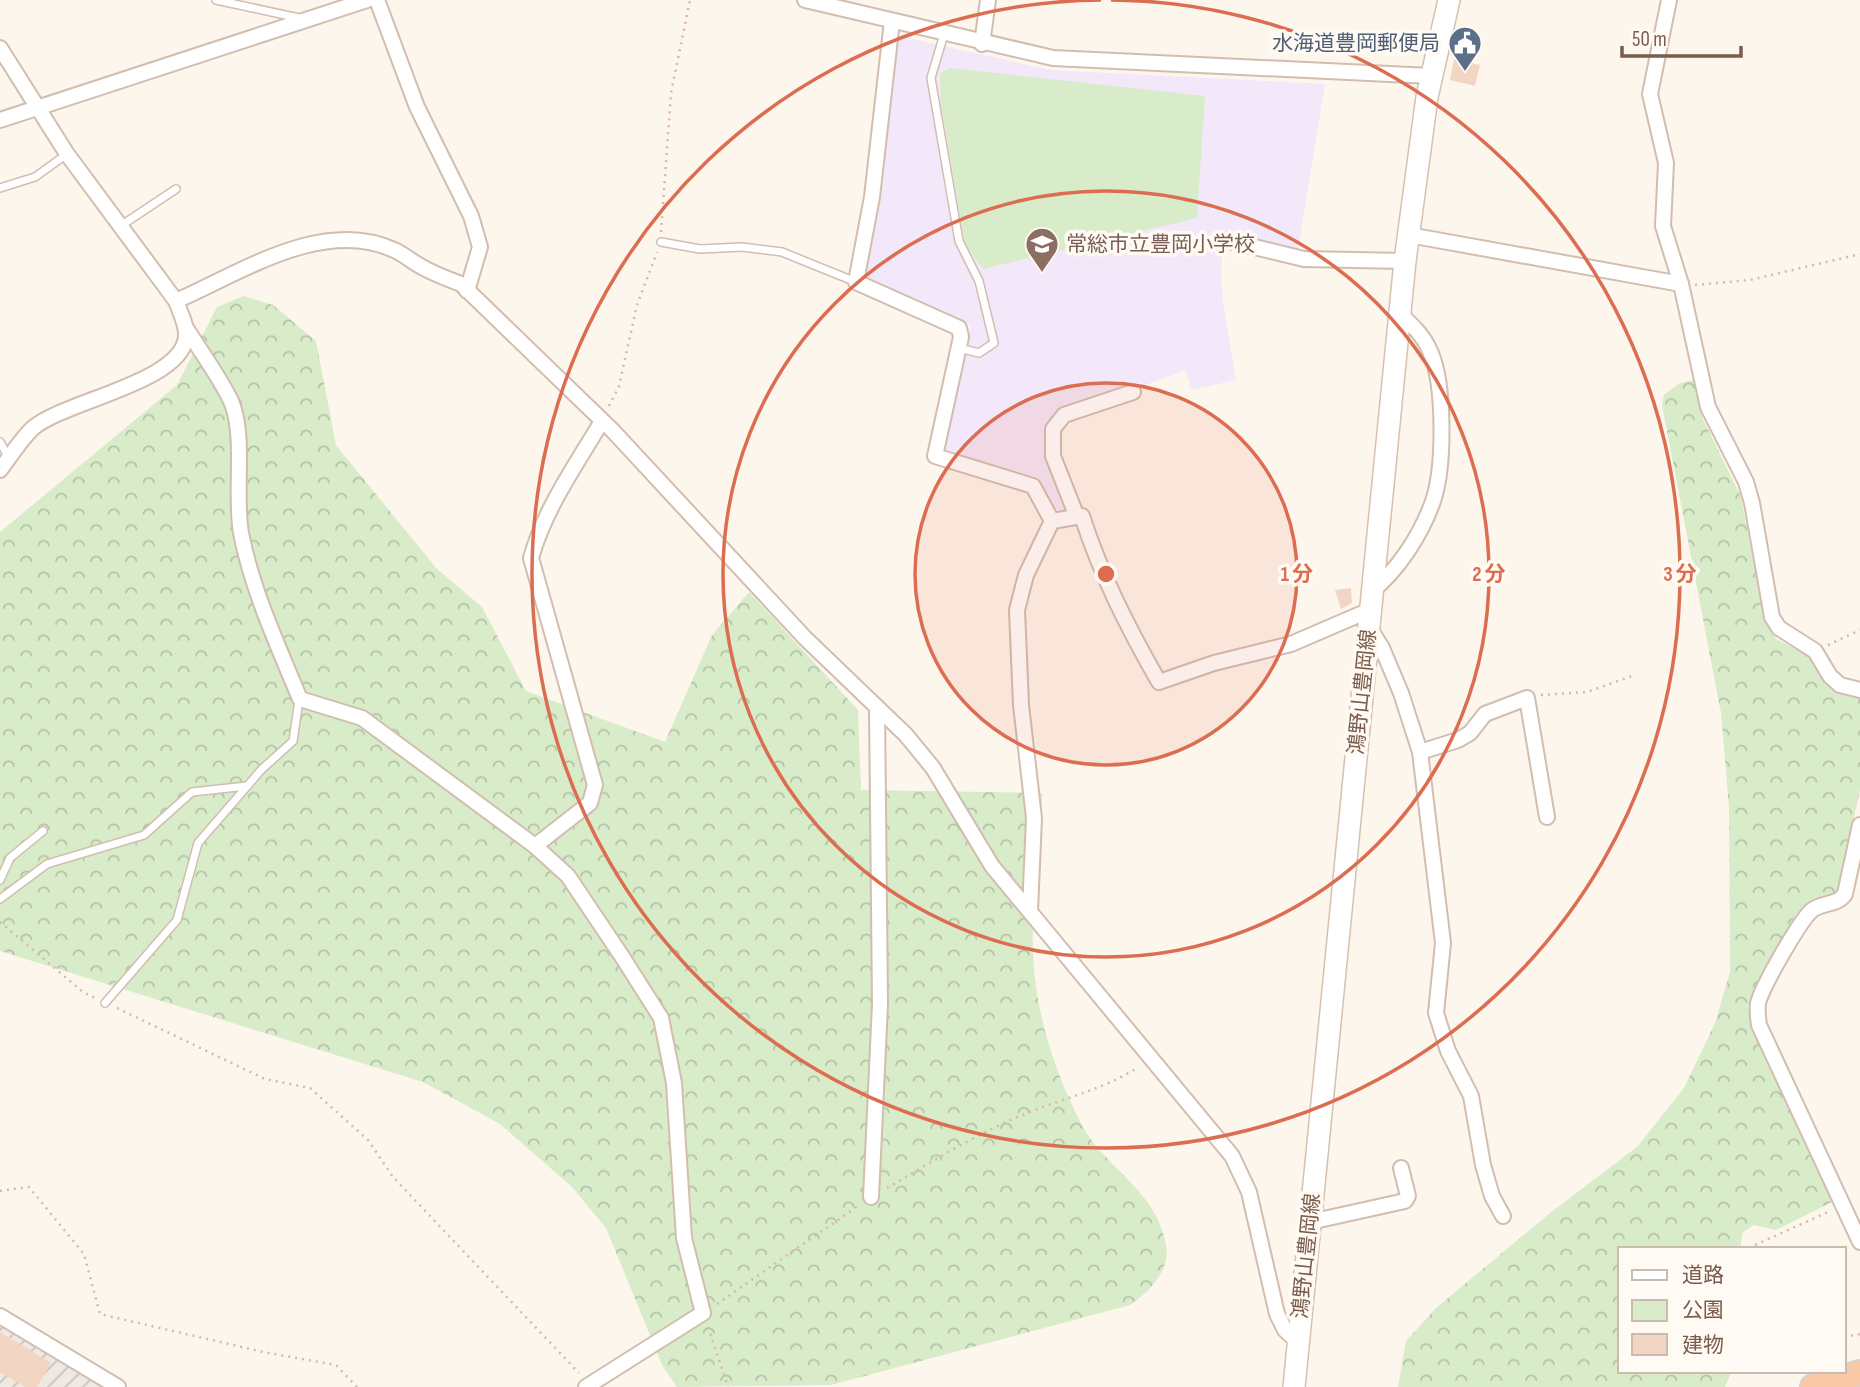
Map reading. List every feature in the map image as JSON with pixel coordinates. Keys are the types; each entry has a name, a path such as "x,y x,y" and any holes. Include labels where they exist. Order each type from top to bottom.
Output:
{"highway":[{"path":"1813,1387 1860,1373"}],"main road":[{"name":"鴻野山豊岡線","path":"1294,1387 1399,313 1431,76 1449,0"}],"street":[{"path":"0,120 310,21 367,0"},
{"path":"377,0 417,107 471,216 480,247 467,290"},
{"path":"805,0 982,44 1053,58 1431,76"},
{"path":"982,44 988,0"},
{"path":"1669,0 1650,94 1666,163 1663,226 1681,285 1708,407 1746,482 1772,617 1779,628 1807,643 1830,676 1840,685 1860,690"},
{"path":"892,21 872,197 856,282 960,328 959,348 935,457 1034,486 1052,521"},
{"path":"0,48 67,154 176,301 186,328 232,403 239,458 237,504 242,536 271,628 300,699 362,718 379,728 536,846 568,876 662,1018 674,1083 684,1238 703,1313 587,1385"},
{"path":"1409,235 1681,285"},
{"path":"176,301 297,247 329,240 367,242 394,250 467,290 661,480 805,638 906,735 933,768 992,866 1232,1156 1249,1192 1277,1314 1285,1330 1298,1342"},
{"path":"1225,240 1304,260 1405,261"},
{"path":"1052,521 1082,516 1098,564 1127,625 1159,682 1214,663 1291,644 1370,609 1432,505 1438,482 1440,414 1435,365 1420,332 1399,313"},
{"path":"0,470 33,428 53,416 116,393 177,357 186,340 186,328"},
{"path":"1077,517 1053,456 1053,429 1064,415 1133,393"},
{"path":"536,846 590,803 595,785 531,558 538,534 602,421"},
{"path":"1030,911 1034,818 1021,705 1017,610 1026,575 1052,521"},
{"path":"1370,609 1420,752 1443,943 1436,1013 1448,1051 1471,1096 1483,1165 1492,1196 1503,1216"},
{"path":"1420,752 1458,740 1470,733 1485,714 1527,698 1547,817"},
{"path":"871,1197 880,1004 877,707"},
{"path":"1860,825 1845,894 1841,899 1812,910 1763,992 1757,1011 1759,1025 1860,1242"},
{"path":"1310,1222 1405,1201 1408,1196 1401,1168"},
{"path":"0,1316 118,1387"}],"lane":[{"path":"216,0 310,21"},
{"path":"944,34 931,78 959,241 979,281 994,342 979,353 959,348"},
{"path":"0,188 35,177 67,154"},
{"path":"119,227 176,189"},
{"path":"661,242 700,249 741,247 782,252 856,282"},
{"path":"0,442 9,458"},
{"path":"105,1003 177,920 198,843 247,786 293,741 300,699"},
{"path":"0,899 47,864 144,835 192,792 247,786"},
{"path":"0,880 10,858 43,831"}],"path":[{"path":"602,421 619,386 636,305 661,242 671,93 690,0"},
{"path":"1681,285 1722,285 1860,254"},
{"path":"1815,651 1860,630"},
{"path":"1527,698 1547,693 1587,692 1632,676"},
{"path":"0,922 83,992 265,1079 310,1088 368,1140 393,1177 587,1385"},
{"path":"728,1387 703,1313 871,1197 981,1133 1031,1111 1108,1086 1152,1059"},
{"path":"0,1191 29,1186 84,1254 100,1314 238,1347 335,1365 357,1387"},
{"path":"1755,1245 1844,1205"}],"shaded area":[{"name":"常総市立豊岡小学校","path":"895,35 1050,70 1325,84 1298,250 1225,234 1221,269 1223,302 1236,380 1191,390 1186,370 1053,419 1071,513 1051,507 1037,477 947,452 942,443 971,326 862,279"},
{"path":"0,1325 51,1356 104,1387 0,1387"}],"green space":[{"path":"950,68 1205,96 1197,218 983,269 965,244 941,104 940,73"},
{"path":"244,296 273,305 316,341 336,445 436,568 482,607 526,691 665,742 712,635 749,592 858,710 861,790 1042,793 1033,952 1044,1028 1060,1078 1082,1125 1104,1155 1142,1195 1161,1226 1167,1254 1165,1263 1157,1280 1144,1294 1130,1305 831,1385 677,1387 663,1367 606,1228 572,1187 500,1124 423,1082 0,951 0,532 177,385 217,307"},
{"path":"1693,380 1703,419 1741,497 1764,618 1776,639 1808,655 1832,689 1860,698 1860,790 1838,891 1817,899 1796,914 1748,1006 1753,1028 1834,1201 1776,1230 1754,1225 1743,1232 1740,1247 1618,1247 1618,1373 1731,1373 1725,1387 1398,1387 1406,1341 1436,1308 1550,1213 1637,1147 1684,1088 1715,1023 1730,972 1729,807 1721,713 1662,405 1664,395 1680,383"}],"building":[{"name":"水海道豊岡郵便局","path":"1454,59 1480,65 1475,86 1450,80"},
{"path":"1351,588 1352,603 1341,609 1335,590"},
{"path":"0,1332 51,1363 37,1387 25,1387 0,1372"}],"place":[{"name":"水海道豊岡郵便局","path":"1465,73"},
{"name":"常総市立豊岡小学校","path":"1042,274"}]}
